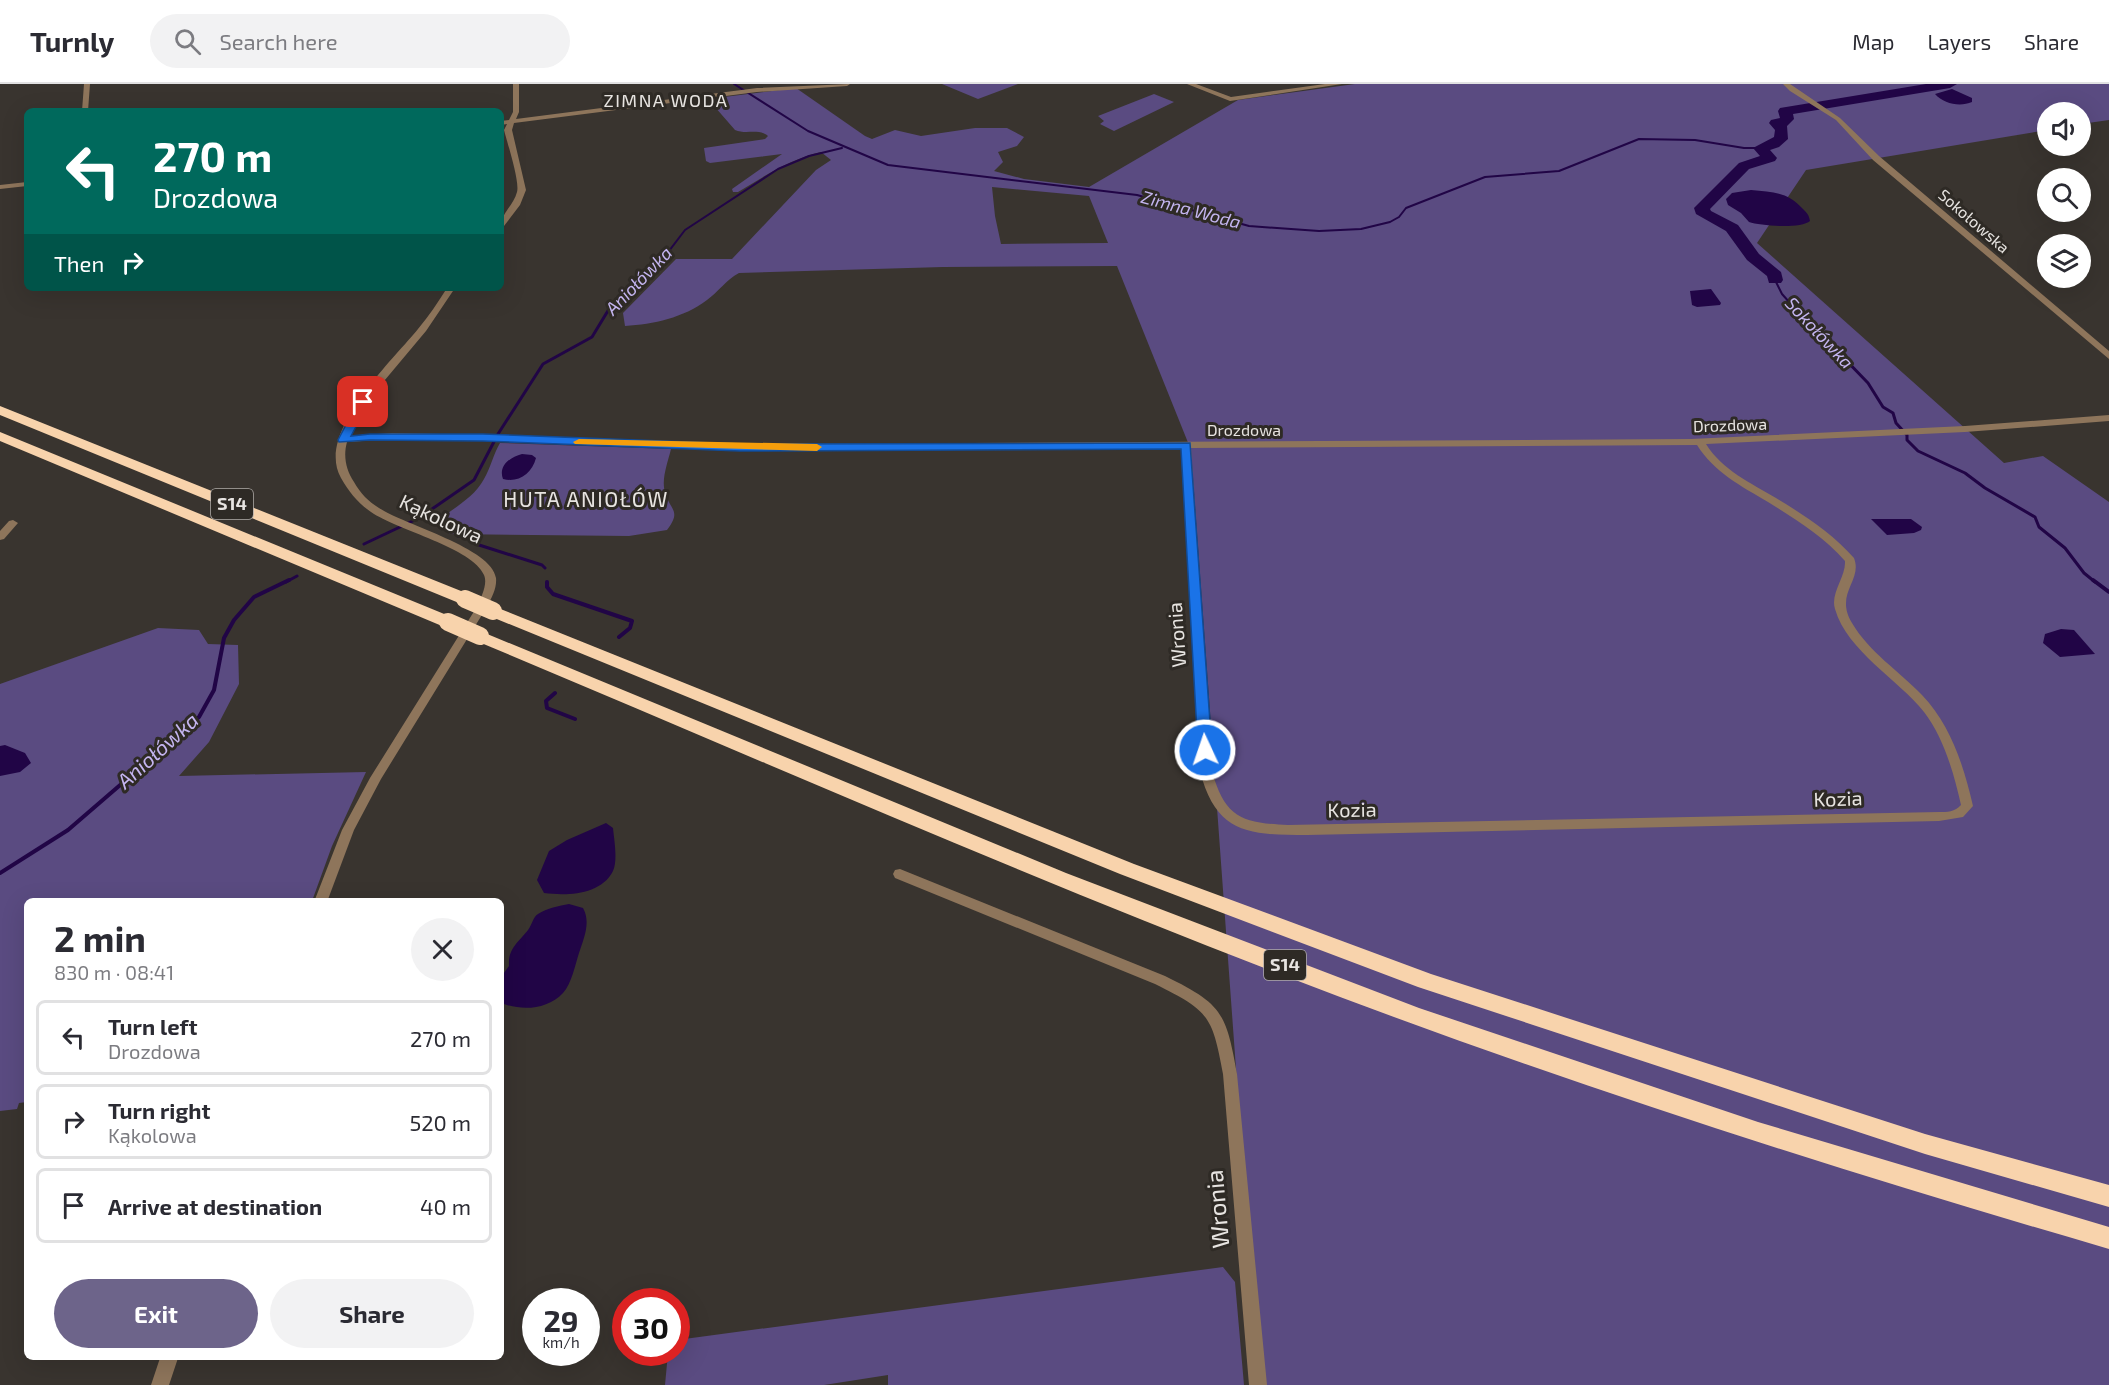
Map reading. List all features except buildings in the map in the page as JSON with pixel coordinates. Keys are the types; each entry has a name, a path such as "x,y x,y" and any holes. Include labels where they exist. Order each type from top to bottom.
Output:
{"highway":[{"name":"S14","path":"0,410 1116,864 1425,981 1716,1078 1926,1143 2109,1196"},
{"name":"S14","path":"0,436 1103,895 1410,1013 1664,1101 1865,1166 2109,1238"}],"street":[{"path":"85,108 87,84"},
{"path":"504,220 520,198 523,185 508,130 516,112 516,84"},
{"path":"794,87 807,84"},
{"path":"504,123 757,90 847,84"},
{"path":"1190,84 1230,99 1338,84"},
{"name":"Sokołowska","path":"1786,84 1838,118 1876,158 2109,356"},
{"path":"0,187 24,184"},
{"name":"Kąkolowa","path":"322,898 348,830 371,787 483,605 491,585 490,574 483,563 470,553 391,519 355,495 341,466 343,440 369,393 424,327 450,291"},
{"name":"Drozdowa","path":"343,440 388,436 740,447 1700,442 2043,424 2109,418"},
{"name":"Kozia","path":"1226,815 1242,825 1263,830 1307,830 1920,817 1953,815 1963,812 1967,806 1965,797 1940,726 1927,708 1866,648 1842,613 1839,606 1840,597 1849,580 1850,560 1832,543 1779,505 1727,473 1711,459 1700,442"},
{"name":"Wronia","path":"1186,446 1206,771 1210,791 1216,804 1226,815"},
{"path":"0,525 13,523 0,537"},
{"name":"Wronia","path":"900,874 1160,980 1196,997 1215,1016 1222,1030 1230,1074 1258,1385"},
{"path":"160,1385 168,1360"}],"shaded area":[{"path":"942,84 1018,84 978,99"},
{"path":"1355,84 2109,84 2109,120 2091,123 2091,102 2037,102 2037,132 1806,170 1757,243 2004,463 2043,456 2109,502 2109,1385 1259,1385 1191,450 1117,266 943,267 739,273 707,300 678,316 647,324 625,326 623,313 676,259 732,259 816,170 831,160 821,152 810,155 778,169 738,192 733,192 732,189 782,154 710,163 706,161 704,148 765,139 768,136 760,132 735,130 708,99 796,88 872,139 895,130 921,136 975,128 1007,128 1024,137 1017,146 998,152 1003,162 994,171 1024,179 1089,187 1238,100","holes":["992,187 1089,196 1108,243 1001,244"]},
{"path":"1952,89 1972,98 1972,102 1952,104 1935,94"},
{"path":"1154,94 1174,102 1114,131 1100,124 1104,121 1098,116"},
{"path":"1751,190 1773,192 1792,199 1804,210 1810,221 1790,226 1771,226 1749,222 1741,213 1728,205 1726,199 1732,193"},
{"path":"1711,289 1721,303 1720,305 1697,307 1692,305 1690,291"},
{"path":"500,443 671,449 664,482 674,518 667,530 629,536 449,534 448,513 468,498 481,484"},
{"path":"522,454 536,458 528,473 514,480 503,479 502,470 506,463"},
{"path":"1871,519 1911,519 1922,527 1914,533 1887,535"},
{"path":"158,628 199,630 208,644 238,645 239,684 209,742 179,776 366,772 332,846 313,898 24,898 24,1102 19,1103 17,1109 0,1111 0,684"},
{"path":"2061,629 2074,630 2095,654 2060,657 2043,643 2045,634"},
{"path":"5,745 25,753 31,763 20,772 0,776 0,746"},
{"path":"606,823 613,828 615,855 613,871 608,879 583,892 544,893 537,880 549,851 567,840"},
{"path":"569,904 583,908 585,913 587,924 585,936 569,984 557,999 542,1006 525,1008 504,1004 504,973 509,966 514,946 528,930 535,917 549,909"},
{"path":"1223,1267 1235,1282 1244,1385 888,1385 888,1375 824,1385 665,1385 667,1366 690,1366 690,1338"}],"waterway":[{"name":"Zimna Woda","path":"734,84 808,131 888,165 1137,195 1249,226 1319,231 1361,229 1390,222 1399,217 1406,208 1485,177 1559,171 1639,139 1695,140 1744,148 1760,148"},
{"name":"Sokołówka","path":"1775,280 1775,275 1753,257 1732,228 1704,214 1702,208 1744,166 1770,158 1760,148 1774,144 1781,139 1782,129 1776,123 1783,123 1787,119 1785,111 1950,84"},
{"name":"Aniołówka","path":"615,303 656,268 685,230 778,169 809,156 842,148"},
{"name":"Sokołówka","path":"1775,280 1790,303"},
{"name":"Aniołówka","path":"364,544 419,518 474,480 498,434 543,364 592,337 609,309 617,302"},
{"name":"Sokołówka","path":"1789,302 1798,312 1799,317 1868,383 1883,407 1893,413 1896,423 1907,435 1907,440 1918,451 1965,473 1985,488 2035,517 2039,527 2065,548 2084,573 2095,582"},
{"path":"458,536 469,535 476,544 542,565 545,568"},
{"name":"Aniołówka","path":"286,582 297,576"},
{"name":"Aniołówka","path":"0,873 68,830 199,717 214,690 224,638 234,620 254,597 289,580"},
{"name":"Sokołówka","path":"2093,580 2109,592"},
{"path":"547,582 547,587 553,594 632,621 630,628 619,637"},
{"path":"555,693 546,701 547,708 575,719"}],"slow traffic":[{"path":"579,442 700,447 817,447"}],"district":[{"name":"ZIMNA WODA","path":"666,101"},
{"name":"HUTA ANIOŁÓW","path":"586,500"}],"route":[{"path":"363,402 343,440 388,436 700,447 1186,446 1205,750"}]}
